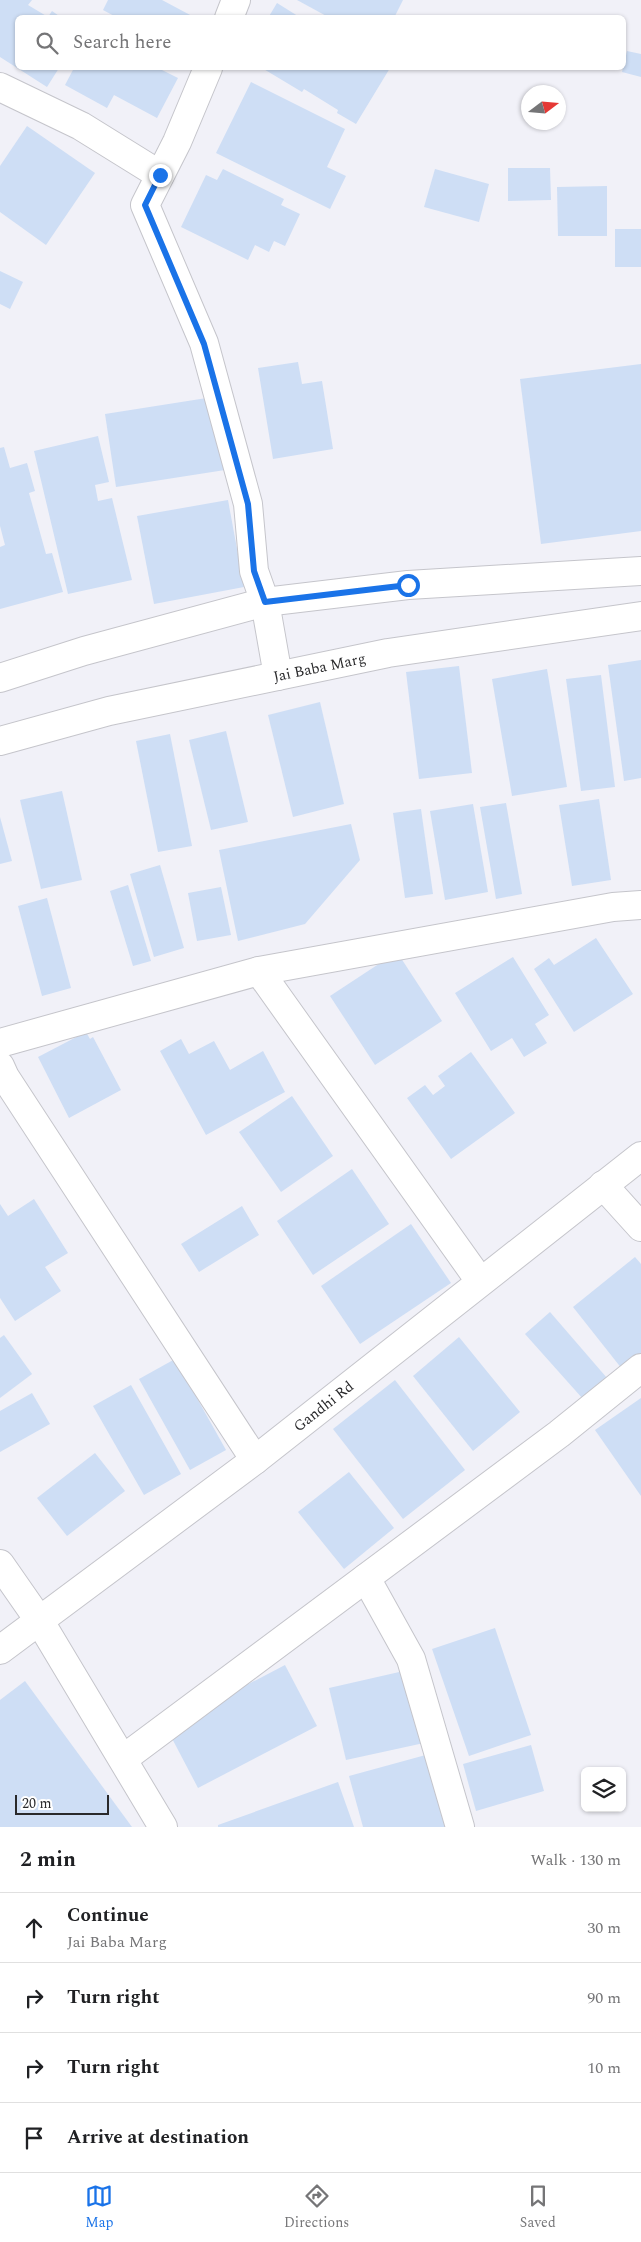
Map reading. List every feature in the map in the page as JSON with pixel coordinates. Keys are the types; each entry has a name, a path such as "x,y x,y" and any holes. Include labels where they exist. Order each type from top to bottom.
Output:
{"street":[{"path":"230,15 236,0"},
{"path":"207,70 177,142 145,205 204,344 248,504 254,571 265,602 278,676"},
{"path":"0,87 81,126 160,175"},
{"path":"0,678 84,651 265,602 408,585 641,571"},
{"name":"Jai Baba Marg","path":"0,741 109,711 388,653 641,616"},
{"path":"0,1044 259,971 613,907 641,904"},
{"path":"259,971 480,1281"},
{"path":"0,1066 5,1078 255,1460"},
{"name":"Gandhi Rd","path":"0,1650 255,1460 641,1156"},
{"path":"603,1185 641,1227"},
{"path":"123,1759 559,1434 641,1368"},
{"path":"0,1564 39,1620 163,1827"},
{"path":"366,1578 411,1659 460,1827"}],"building":[{"path":"0,0 32,0 28,5 45,15 15,15 15,67 0,57"},
{"path":"108,0 162,0 190,15 112,15 103,10"},
{"path":"297,0 403,0 396,15 324,15"},
{"path":"277,3 296,15 270,15"},
{"path":"52,11 58,15 49,15"},
{"path":"627,51 641,54 641,77 622,72 622,70 626,70"},
{"path":"20,70 58,70 47,87"},
{"path":"73,70 162,70 178,78 157,118 114,95 107,108 65,85"},
{"path":"265,70 389,70 356,124 337,113 338,110 304,89 302,92"},
{"path":"251,82 345,129 327,167 346,176 330,209 216,153"},
{"path":"27,126 95,173 46,245 0,212 0,166"},
{"path":"508,168 550,168 551,200 508,201"},
{"path":"223,169 284,199 281,205 300,214 285,246 274,241 269,252 255,245 248,260 181,227 206,175 217,180"},
{"path":"435,169 489,184 479,222 424,207"},
{"path":"607,186 607,236 558,236 557,187"},
{"path":"615,229 641,229 641,267 615,267"},
{"path":"0,271 23,282 10,309 0,304"},
{"path":"298,362 302,384 322,381 333,449 273,459 258,368"},
{"path":"641,364 641,531 541,544 520,379"},
{"path":"213,397 225,470 116,487 105,414"},
{"path":"98,436 109,482 95,485 98,501 112,498 132,580 68,594 34,451"},
{"path":"4,447 10,468 27,463 35,491 29,493 46,554 52,553 63,592 0,609 0,547 5,545 0,526 0,448"},
{"path":"228,500 244,587 154,604 137,516"},
{"path":"641,660 641,778 624,781 608,665"},
{"path":"459,666 472,773 419,779 406,672"},
{"path":"547,669 567,787 512,796 492,679"},
{"path":"601,675 615,787 581,791 566,679"},
{"path":"320,702 344,804 293,817 268,715"},
{"path":"226,731 248,822 211,830 189,740"},
{"path":"170,734 192,846 158,852 136,741"},
{"path":"62,791 82,880 41,889 20,800"},
{"path":"599,799 611,880 572,886 559,805"},
{"path":"506,803 522,894 496,899 480,807"},
{"path":"473,804 488,892 445,900 430,811"},
{"path":"421,809 433,894 405,898 393,813"},
{"path":"0,817 12,861 0,864"},
{"path":"351,824 360,860 305,924 238,941 219,850"},
{"path":"160,865 184,948 154,957 130,874"},
{"path":"128,885 151,961 133,966 110,891"},
{"path":"221,887 231,935 197,941 188,893"},
{"path":"47,898 71,988 42,996 18,906"},
{"path":"596,938 633,994 574,1032 534,969 549,958 554,965"},
{"path":"397,952 442,1021 375,1065 330,996"},
{"path":"513,957 549,1015 535,1024 547,1043 524,1057 512,1038 491,1051 455,993"},
{"path":"86,1032 90,1039 93,1037 121,1090 69,1118 38,1057"},
{"path":"181,1039 189,1054 214,1041 230,1070 263,1051 285,1092 206,1135 160,1051"},
{"path":"471,1052 515,1113 451,1159 407,1098 425,1085 433,1095 445,1086 438,1076"},
{"path":"292,1096 333,1156 281,1192 239,1132"},
{"path":"352,1169 389,1224 313,1275 277,1221"},
{"path":"34,1199 68,1253 45,1267 61,1291 15,1321 0,1298 0,1204 8,1216"},
{"path":"242,1206 259,1235 199,1272 181,1244"},
{"path":"411,1224 451,1283 360,1344 321,1286"},
{"path":"635,1257 641,1264 641,1361 626,1374 573,1307"},
{"path":"550,1312 607,1378 583,1399 525,1334"},
{"path":"4,1335 32,1374 0,1398 0,1338"},
{"path":"459,1337 520,1412 473,1451 413,1376"},
{"path":"175,1359 226,1450 190,1470 139,1379"},
{"path":"395,1380 465,1470 403,1519 333,1429"},
{"path":"131,1385 181,1474 144,1495 93,1406"},
{"path":"32,1393 50,1424 0,1452 0,1411"},
{"path":"641,1398 641,1496 595,1430"},
{"path":"95,1453 125,1491 67,1536 37,1498"},
{"path":"349,1472 394,1528 344,1569 298,1512"},
{"path":"495,1628 531,1735 469,1756 432,1649"},
{"path":"285,1665 317,1726 198,1788 166,1727"},
{"path":"408,1670 424,1743 346,1760 329,1688"},
{"path":"25,1681 132,1827 0,1827 0,1700"},
{"path":"531,1745 544,1791 476,1811 463,1764"},
{"path":"433,1753 453,1827 363,1827 349,1776"},
{"path":"338,1782 354,1827 218,1827 218,1825"}],"route":[{"path":"160,175 145,205 204,344 248,504 254,571 265,602 408,585"}]}
